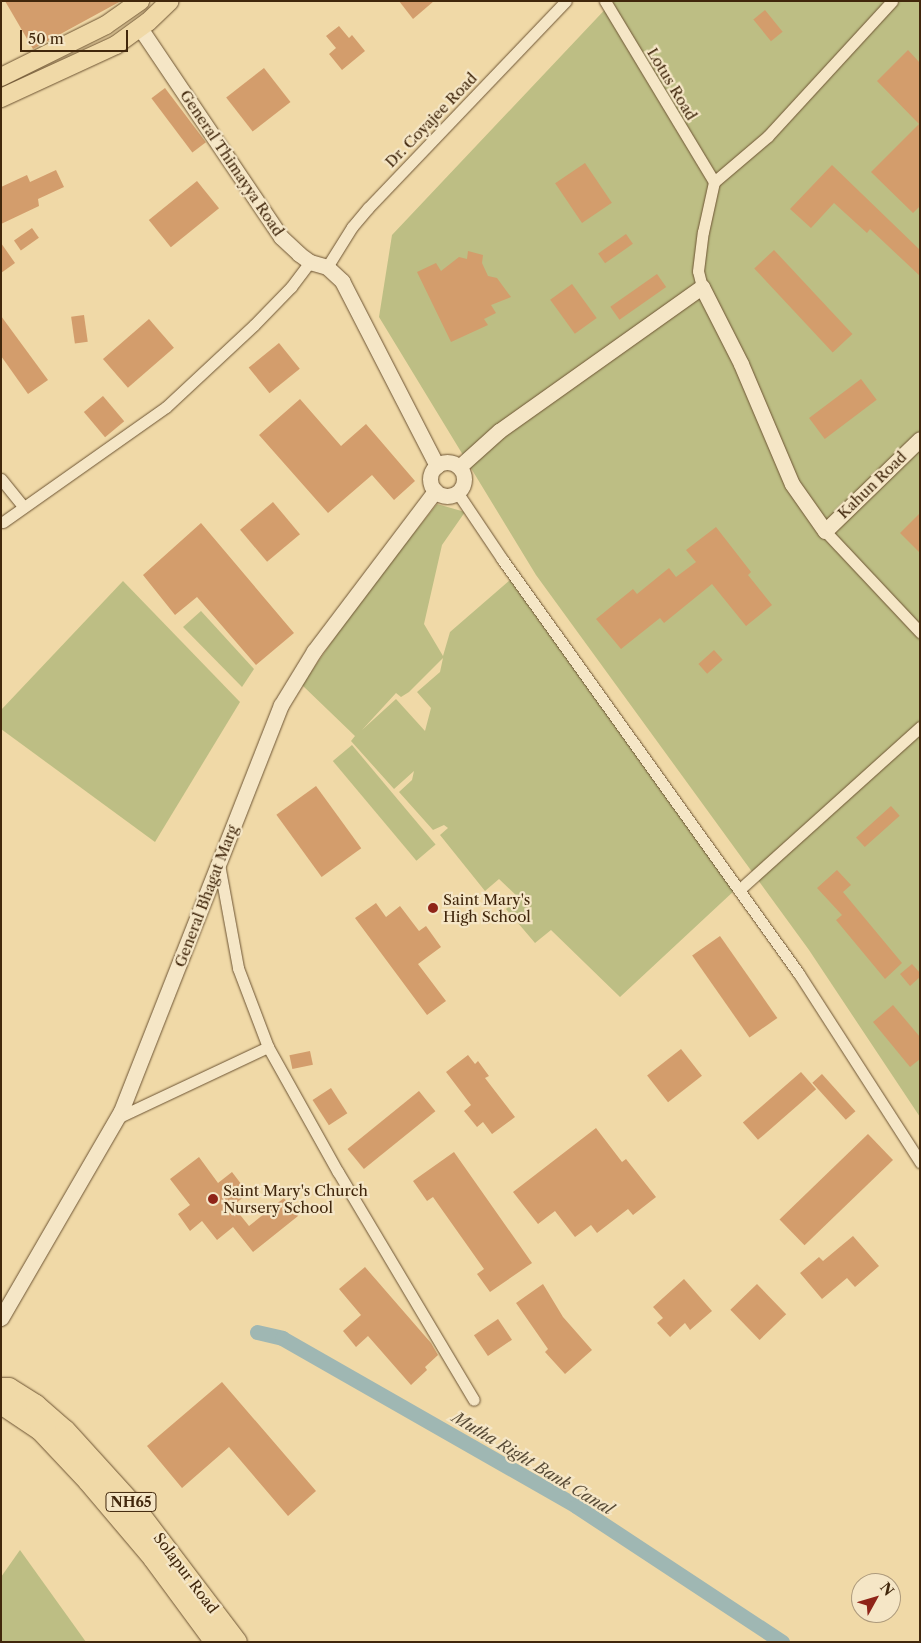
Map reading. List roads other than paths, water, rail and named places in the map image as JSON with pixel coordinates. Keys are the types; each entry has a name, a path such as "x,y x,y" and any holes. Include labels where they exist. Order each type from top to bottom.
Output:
{"highway":[{"name":"Solapur Road","path":"1,1388 9,1388 36,1405 65,1430 133,1504 236,1642"},
{"name":"Solapur Road","path":"4,1410 25,1419 52,1442 119,1516 215,1642"}],"main road":[{"path":"1,98 116,44 140,28 170,1"},
{"path":"1,77 93,33 116,20 136,2"}],"street":[{"name":"Dr. Coyajee Road","path":"327,267 352,227 368,208 566,1"},
{"name":"Lotus Road","path":"605,1 714,182"},
{"path":"892,1 768,136 714,182 700,251 698,271 702,287 741,364 792,484 825,532 917,624"},
{"name":"General Thimayya Road","path":"140,28 281,237 310,262 327,267 342,281 437,466"},
{"path":"3,522 166,407 254,325 291,287 310,262"},
{"path":"459,467 498,431 702,287"},
{"name":"Kahun Road","path":"825,532 920,439"},
{"path":"446,462 459,467 464,480 457,492 444,495 435,491 430,478 437,466 446,462"},
{"path":"1,479 24,507"},
{"name":"General Bhagat Marg","path":"1,1318 117,1118 219,864 271,728 295,680 314,651 435,491"},
{"path":"457,492 502,559 804,982 920,1162"},
{"path":"739,890 920,727"},
{"path":"219,864 238,968 268,1047 338,1172 474,1400"},
{"path":"117,1118 268,1047"}],"waterway":[{"name":"Mutha Right Bank Canal","path":"257,1332 282,1338 576,1506 782,1642"}],"place":[{"name":"Saint Mary's High School","path":"433,908"},
{"name":"Saint Mary's Church Nursery School","path":"213,1199"}]}
